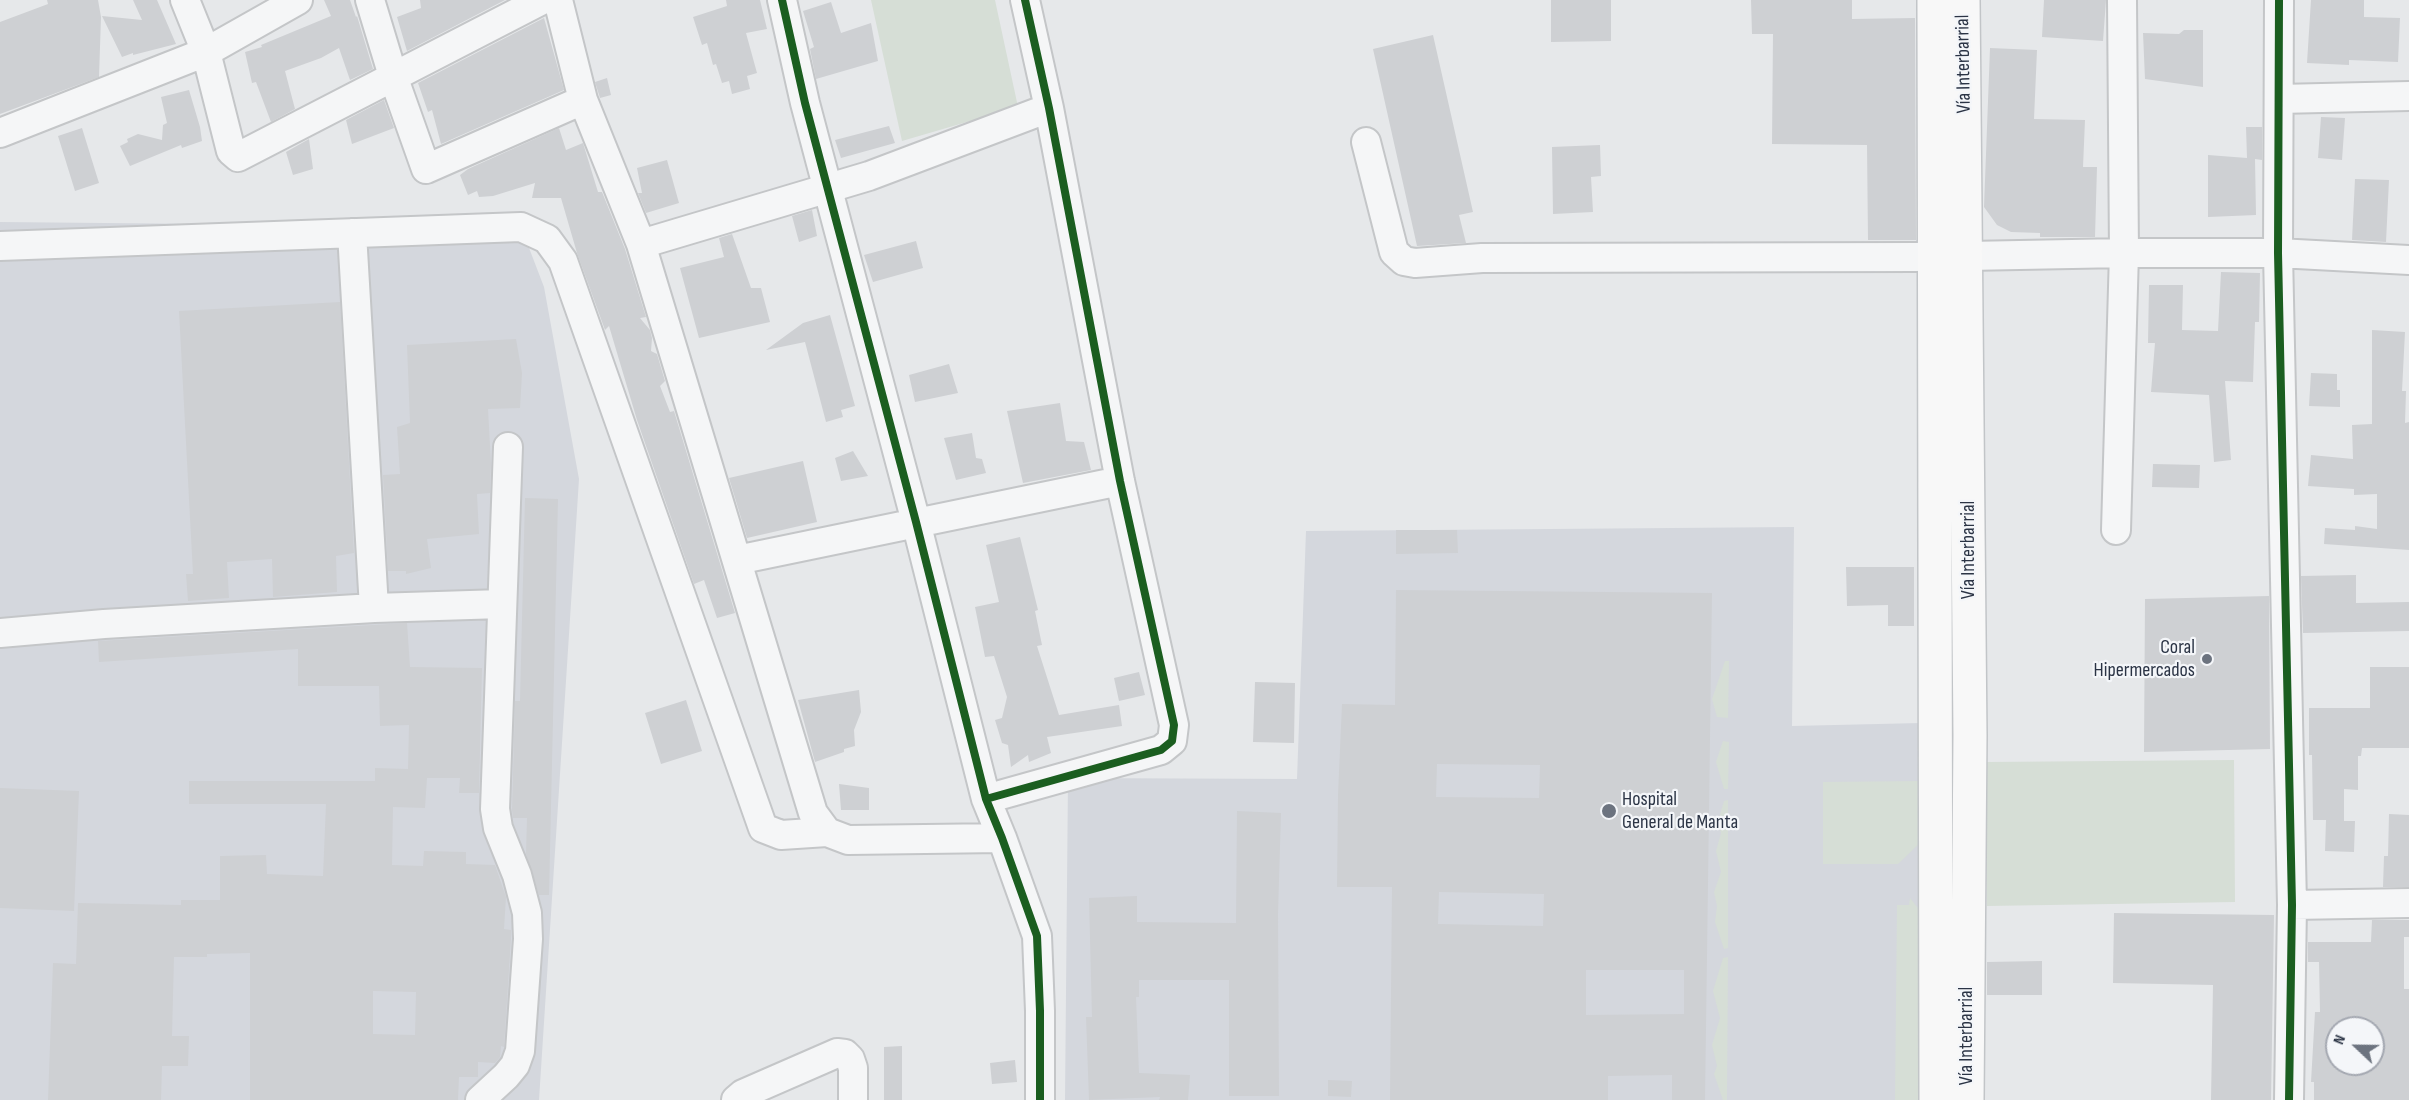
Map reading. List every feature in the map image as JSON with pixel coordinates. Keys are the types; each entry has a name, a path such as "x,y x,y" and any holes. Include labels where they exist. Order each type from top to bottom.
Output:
{"main road":[{"name":"Vía Interbarrial","path":"1934,0 1951,256 1970,728 1967,1100"},
{"name":"Vía Interbarrial","path":"1936,1100 1936,876 1951,256 1963,0"}],"street":[{"path":"185,0 206,52 231,151 238,157 542,0"},
{"path":"0,132 206,52 298,0"},
{"path":"370,0 393,76 426,169 583,100"},
{"path":"558,0 583,100 641,244 813,813 827,832"},
{"path":"782,0 827,188 986,799 1037,936 1041,1011 1040,1100"},
{"path":"986,799 1161,750 1172,741 1174,726 1120,481 1049,108 1025,0"},
{"path":"2116,530 2124,253 2122,0"},
{"path":"2279,0 2278,253 2292,905 2289,1100"},
{"path":"2279,99 2409,96"},
{"path":"641,244 869,176 1049,108"},
{"path":"1366,142 1394,252 1404,261 1415,263 1482,258 2124,253 2278,253 2409,260"},
{"path":"0,246 521,227 547,239 563,261 763,828 781,835 827,832 848,840 1002,838"},
{"path":"352,233 374,608"},
{"path":"480,1100 515,1065 520,1051 528,939 527,913 517,875 498,828 495,809 508,447"},
{"path":"737,560 1120,481"},
{"path":"0,633 104,624 374,608 502,604"},
{"path":"1936,876 1968,876"},
{"path":"2292,905 2409,903"},
{"path":"736,1100 743,1094 837,1053 845,1054 850,1059 853,1068 854,1100"}],"shaded area":[{"path":"871,0 995,0 1018,107 902,141"},
{"path":"0,222 521,227 544,287 579,479 539,1100 0,1100"},
{"name":"Hospital General de Manta","path":"1794,527 1792,726 1921,723 1920,1100 1065,1100 1068,778 1297,779 1306,531"},
{"path":"1725,661 1729,661 1728,718 1717,717 1712,699"},
{"path":"1723,741 1729,742 1728,789 1724,789 1716,762"},
{"path":"2234,760 2235,902 1987,906 1986,762"},
{"path":"1921,781 1921,842 1898,864 1823,864 1823,782"},
{"path":"1728,800 1728,948 1724,949 1715,922 1717,906 1714,892 1721,872 1716,851 1721,833 1718,821 1724,801"},
{"path":"1910,898 1921,912 1920,1100 1895,1100 1897,905 1909,905"},
{"path":"1728,957 1727,1100 1723,1100 1714,1074 1717,1066 1712,1045 1720,1018 1713,991 1723,958"}],"building":[{"path":"47,0 98,0 101,17 99,77 0,114 0,22 48,4"},
{"path":"133,0 157,0 176,44 122,57 102,16 142,20"},
{"path":"324,0 350,0 373,69 350,80 339,48 321,58 285,71 295,109 271,122 256,82 252,83 245,52 262,47 261,45 331,16"},
{"path":"420,0 505,0 407,51 397,17 421,8"},
{"path":"726,0 760,0 767,29 746,33 757,73 747,76 750,89 732,94 729,81 722,83 716,64 713,65 707,43 702,45 693,17 727,6"},
{"path":"1551,0 1611,0 1611,41 1551,42"},
{"path":"1751,0 1852,0 1852,19 1915,18 1916,240 1868,240 1867,145 1772,144 1773,34 1752,34"},
{"path":"2044,0 2106,0 2103,41 2042,37"},
{"path":"2311,0 2364,0 2364,17 2400,18 2398,62 2349,60 2349,65 2307,63"},
{"path":"831,2 841,33 871,23 878,61 816,79 810,49 814,47 803,11"},
{"path":"544,18 564,90 441,144 432,110 428,112 418,83"},
{"path":"2184,30 2203,30 2203,87 2145,79 2143,33 2179,34"},
{"path":"1433,35 1473,212 1459,215 1466,243 1417,246 1373,49"},
{"path":"1990,48 2037,50 2034,119 2085,120 2083,167 2097,167 2095,237 2040,237 2040,233 2011,232 1997,225 1984,207"},
{"path":"607,78 611,95 600,98 595,82"},
{"path":"189,90 202,141 182,148 181,145 130,166 120,146 128,142 127,139 138,134 162,140 163,125 167,123 161,97"},
{"path":"384,100 394,128 352,144 346,120"},
{"path":"2321,117 2345,118 2342,160 2318,158"},
{"path":"889,126 895,143 841,158 835,140"},
{"path":"2246,127 2262,127 2262,160 2255,159 2256,215 2208,217 2208,155 2247,158"},
{"path":"82,128 99,183 75,191 58,136"},
{"path":"559,128 566,150 583,143 598,192 602,192 625,249 646,317 640,318 650,330 651,351 657,354 665,381 660,386 670,412 674,411 735,613 717,618 704,580 694,584 637,420 609,326 605,330 577,253 561,198 532,198 535,183 493,196 479,197 477,191 468,195 460,175 468,169"},
{"path":"309,139 313,169 293,175 286,152"},
{"path":"1600,145 1601,176 1591,177 1593,212 1553,214 1552,147"},
{"path":"667,160 679,203 646,213 638,193 642,193 637,168"},
{"path":"2355,179 2389,180 2386,242 2352,240"},
{"path":"812,210 817,236 799,242 792,216"},
{"path":"732,234 751,288 761,288 770,322 699,338 680,268 724,257 719,238"},
{"path":"916,241 923,268 873,282 864,255"},
{"path":"2221,272 2260,273 2259,322 2255,322 2253,382 2225,381 2231,460 2214,462 2209,395 2151,392 2155,343 2148,343 2149,285 2183,285 2182,330 2218,331"},
{"path":"340,302 354,553 336,556 337,592 273,597 272,559 227,562 229,598 188,601 186,574 193,574 179,311"},
{"path":"830,315 855,406 841,410 843,417 826,422 805,342 766,350 803,323"},
{"path":"2372,330 2405,332 2402,391 2406,391 2405,423 2409,422 2409,550 2324,544 2325,528 2355,530 2355,526 2377,529 2377,494 2354,495 2354,489 2308,486 2311,455 2353,459 2352,425 2372,424"},
{"path":"516,339 522,373 520,408 488,409 490,493 477,494 479,534 427,539 431,568 406,574 406,571 388,571 383,475 400,474 397,427 410,423 407,345"},
{"path":"949,364 958,393 915,402 909,375"},
{"path":"2311,373 2337,374 2340,407 2309,406"},
{"path":"1060,403 1066,441 1084,442 1091,470 1023,483 1007,411"},
{"path":"972,433 976,458 982,459 986,473 956,480 944,438"},
{"path":"853,451 868,476 841,481 835,458"},
{"path":"803,461 817,522 747,538 729,478"},
{"path":"2153,464 2200,465 2199,488 2152,487"},
{"path":"525,498 558,499 549,895 539,895 526,854 527,818 513,818 512,810 515,701 520,701"},
{"path":"1396,530 1457,530 1458,553 1396,554"},
{"path":"1020,537 1038,610 1035,611 1042,645 1037,646 1059,715 1119,705 1122,726 1047,737 1051,753 1029,762 1028,755 1011,767 1008,745 1002,743 995,720 1002,718 1007,697 994,656 985,657 975,607 999,602 986,545"},
{"path":"1846,567 1914,567 1914,626 1888,626 1888,605 1847,606"},
{"path":"2356,575 2356,603 2409,602 2409,631 2303,633 2301,576"},
{"path":"1396,590 1712,593 1705,1100 1672,1100 1672,1075 1608,1076 1608,1100 1390,1100 1392,887 1337,887 1338,795 1342,704 1395,705","holes":["1437,764 1540,765 1539,798 1436,797","1439,892 1544,894 1543,926 1438,924","1586,970 1684,970 1684,1014 1586,1015"]},
{"name":"Coral Hipermercados","path":"2269,596 2270,749 2144,752 2145,599"},
{"path":"407,623 410,667 482,668 479,793 459,793 460,778 427,778 425,808 393,807 392,865 423,866 424,851 466,852 466,864 495,865 506,897 504,929 511,930 511,939 504,1047 501,1046 500,1057 495,1063 478,1062 478,1077 459,1077 458,1100 250,1100 250,953 174,957 172,1036 189,1036 188,1066 162,1066 161,1100 48,1100 53,963 76,964 78,903 181,905 181,900 220,900 220,856 266,855 267,874 323,876 326,804 189,804 189,781 375,781 375,768 408,769 409,725 380,726 379,686 298,686 298,649 99,662 98,641","holes":["373,991 416,992 415,1035 373,1034"]},
{"path":"2370,667 2409,667 2409,748 2362,748 2361,756 2358,756 2358,790 2344,789 2344,821 2355,821 2354,852 2325,851 2326,820 2313,820 2309,708 2370,708"},
{"path":"1139,672 1145,695 1119,701 1114,678"},
{"path":"1255,682 1295,683 1294,743 1253,742"},
{"path":"859,690 861,712 854,730 855,746 815,762 798,700"},
{"path":"686,700 702,751 661,764 645,713"},
{"path":"839,784 869,788 869,810 841,810"},
{"path":"0,788 79,791 74,911 0,908"},
{"path":"1237,811 1281,813 1278,914 1279,1096 1229,1096 1229,980 1139,980 1139,997 1136,997 1139,1073 1190,1075 1188,1100 1159,1100 1160,1097 1089,1100 1086,1017 1092,1017 1089,898 1137,896 1137,922 1236,923"},
{"path":"2389,814 2409,815 2409,887 2383,887 2384,856 2388,856"},
{"path":"2114,913 2274,915 2271,1100 2211,1100 2213,985 2113,983"},
{"path":"2372,920 2409,920 2409,937 2404,937 2404,989 2409,989 2409,1100 2314,1100 2314,1082 2311,1082 2315,1012 2320,1012 2319,962 2308,962 2308,942 2371,942"},
{"path":"2042,961 2042,995 1987,995 1987,962"},
{"path":"902,1046 902,1100 884,1100 884,1047"},
{"path":"1015,1060 1017,1082 992,1084 990,1063"},
{"path":"1328,1080 1352,1081 1351,1097 1328,1096"}],"cycle path":[{"path":"782,0 805,103 916,522 986,799 1037,936 1040,1100"},
{"path":"986,799 1161,750 1172,741 1174,725 1120,481 1049,108 1025,0"},
{"path":"2279,0 2278,253 2292,905 2289,1100"}],"place":[{"name":"Coral Hipermercados","path":"2207,659"},
{"name":"Hospital General de Manta","path":"1609,811"}]}
